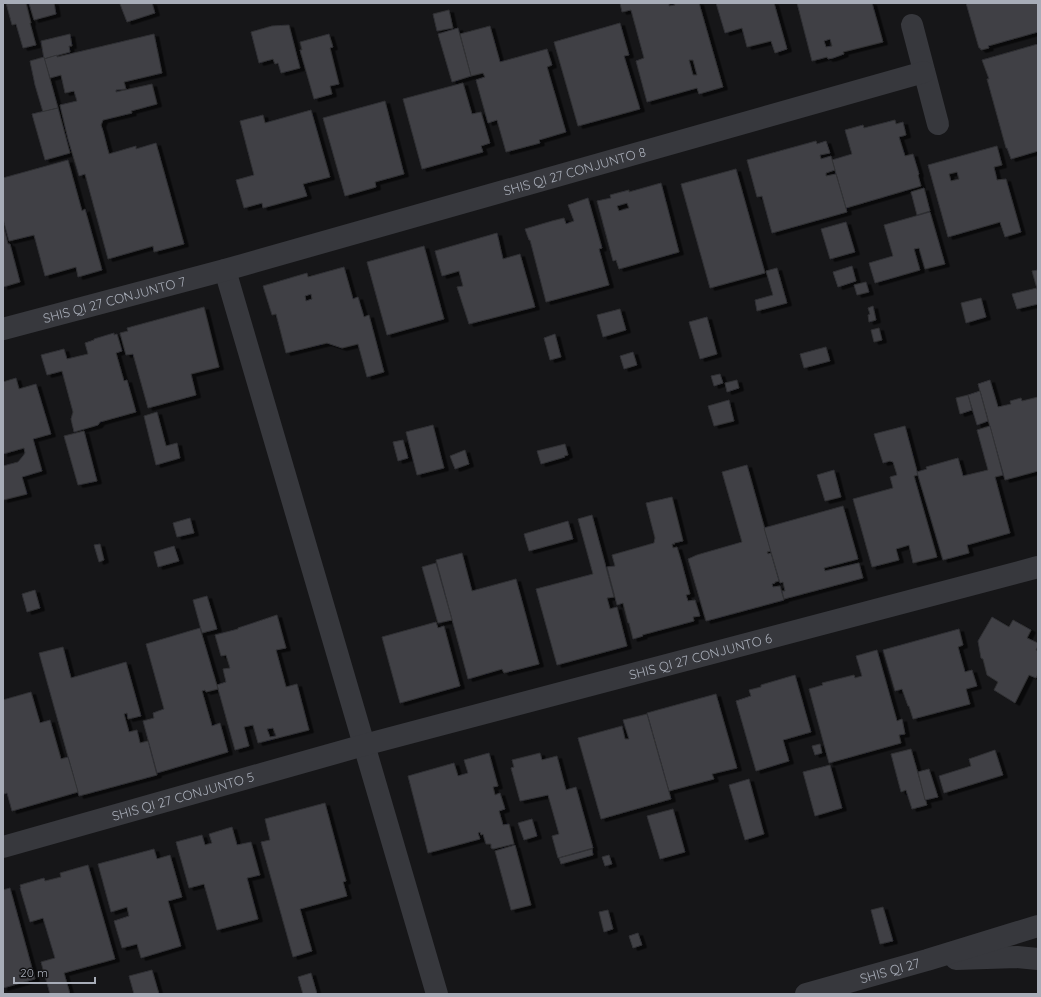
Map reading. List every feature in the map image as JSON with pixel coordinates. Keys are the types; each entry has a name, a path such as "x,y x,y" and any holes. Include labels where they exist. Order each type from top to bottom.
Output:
{"street":[{"path":"912,25 938,124"},
{"name":"SHIS QI 27 CONJUNTO 8","path":"225,270 924,72"},
{"path":"225,270 437,994"},
{"name":"SHIS QI 27 CONJUNTO 7","path":"3,329 225,270"},
{"name":"SHIS QI 27 CONJUNTO 6","path":"364,745 1038,567"},
{"name":"SHIS QI 27 CONJUNTO 5","path":"3,847 364,745"},
{"name":"SHIS QI 27","path":"806,994 927,960 1038,926"},
{"name":"SHIS QI 27","path":"927,960 1038,959"}],"building":[{"path":"6,3 26,3 36,45 23,48 16,24 12,25"},
{"path":"29,3 54,3 56,14 34,20"},
{"path":"152,3 155,13 127,22 120,4"},
{"path":"620,3 669,3 669,6 675,5 674,3 699,3 723,87 699,94 697,88 647,102 636,61 644,58 631,10 622,12","holes":["689,60 693,60 697,75 693,75"]},
{"path":"716,3 774,3 787,49 775,53 771,41 747,47 742,28 725,33"},
{"path":"797,3 872,3 883,42 843,52 844,54 833,58 828,59 827,57 812,61","holes":["830,39 832,46 826,47 824,41"]},
{"path":"966,3 1038,3 1038,32 988,46 989,48 981,50 979,48"},
{"path":"449,10 453,28 437,31 433,14"},
{"path":"620,23 629,55 624,56 640,109 578,126 554,42"},
{"path":"289,25 300,68 281,73 278,63 275,64 273,59 259,63 251,32 272,26"},
{"path":"490,26 500,62 547,49 552,65 547,67 566,132 539,140 540,143 506,152 497,120 488,123 476,80 485,77 483,73 471,76 460,34"},
{"path":"458,28 471,76 452,82 438,34"},
{"path":"70,34 72,46 69,46 70,52 44,59 41,41"},
{"path":"154,34 162,73 124,82 126,89 116,90 116,92 152,84 157,104 131,111 132,113 103,120 101,125 109,154 136,146 136,149 156,143 184,244 154,252 153,246 108,259 85,174 79,176 60,105 77,101 74,91 65,93 61,75 50,78 44,59"},
{"path":"329,34 333,47 330,48 339,84 330,86 332,94 314,99 300,50 302,50 300,42"},
{"path":"1038,44 1038,151 1011,159 1006,148 987,79 989,79 982,60"},
{"path":"44,57 58,108 43,112 30,61"},
{"path":"463,83 472,114 481,112 490,143 481,146 483,152 422,169 403,99"},
{"path":"385,101 404,174 375,182 376,187 345,196 323,118"},
{"path":"58,108 70,153 45,160 32,114"},
{"path":"311,110 330,177 303,184 307,196 263,208 262,203 244,208 236,180 254,175 240,121 263,115 265,123"},
{"path":"895,120 896,124 903,122 906,135 899,137 905,156 913,154 921,186 846,208 832,160 852,154 845,130 863,125 864,128"},
{"path":"816,141 817,144 826,141 830,153 820,155 821,159 831,156 835,170 826,173 826,176 836,174 847,212 772,233 762,196 757,197 747,160"},
{"path":"997,146 1002,165 994,167 997,180 1006,179 1021,232 1005,237 1000,222 948,237 928,165","holes":["957,172 959,179 951,181 949,174"]},
{"path":"68,160 82,211 85,209 102,270 78,277 76,267 45,276 34,235 9,241 3,219 3,178"},
{"path":"736,169 765,273 710,288 681,184"},
{"path":"661,183 679,252 619,269 616,260 613,261 597,201 611,198 610,195 629,190 629,192","holes":["627,203 629,208 619,211 617,206"]},
{"path":"924,188 930,211 917,215 911,192"},
{"path":"588,198 602,248 599,249 609,285 546,302 530,240 525,229 564,218 566,224 574,221 568,205"},
{"path":"930,212 945,264 925,269 919,248 914,249 920,270 875,283 869,263 893,256 884,225"},
{"path":"846,222 855,252 830,259 821,229"},
{"path":"3,224 20,282 3,287"},
{"path":"497,233 503,259 520,254 535,307 469,324 457,287 463,286 459,271 442,276 435,251"},
{"path":"424,246 444,319 387,335 367,262"},
{"path":"852,266 856,281 838,287 833,272"},
{"path":"344,267 353,299 358,297 364,317 369,315 384,372 367,377 358,344 342,348 327,343 286,353 276,314 272,315 263,286 307,273 308,277","holes":["311,294 312,299 306,301 305,296"]},
{"path":"777,268 787,303 757,311 755,300 773,295 766,271"},
{"path":"1038,270 1038,292 1032,271"},
{"path":"866,282 869,292 857,295 854,285"},
{"path":"1037,288 1038,304 1017,309 1012,294"},
{"path":"981,298 986,317 966,323 961,303"},
{"path":"873,306 876,320 869,322 868,315 870,314 868,308"},
{"path":"204,307 219,367 191,374 196,395 148,408 133,354 126,355 120,333 128,331 127,328"},
{"path":"620,309 626,330 603,337 597,315"},
{"path":"707,317 717,354 700,359 689,322"},
{"path":"879,328 882,340 874,342 871,330"},
{"path":"114,333 114,335 117,334 122,351 116,353 124,381 127,380 136,412 100,422 98,425 74,432 71,419 73,412 62,371 47,375 41,355 64,349 67,359 88,354 85,343"},
{"path":"555,334 561,357 550,360 544,338"},
{"path":"826,347 830,361 804,368 800,354"},
{"path":"633,352 637,365 624,369 620,356"},
{"path":"720,374 723,383 714,386 711,376"},
{"path":"16,378 19,389 36,384 51,434 33,439 42,471 22,477 27,494 3,500 3,466 18,462 25,453 24,448 3,454 3,382"},
{"path":"737,380 739,388 727,392 725,383"},
{"path":"990,380 998,407 1011,404 1010,401 1021,398 1022,401 1038,397 1038,471 1005,480 978,384"},
{"path":"980,391 988,421 977,425 968,395"},
{"path":"968,395 972,410 960,414 956,398"},
{"path":"729,400 734,421 714,426 708,406"},
{"path":"157,412 166,446 177,443 180,458 156,465 144,416"},
{"path":"433,425 444,468 417,475 406,432"},
{"path":"905,426 918,475 914,476 937,557 913,563 909,545 896,549 899,560 872,567 853,499 893,488 890,477 897,475 893,462 890,461 883,463 874,434"},
{"path":"990,426 1003,475 995,477 1010,533 967,545 969,553 943,560 917,472 927,469 926,467 958,458 963,476 988,470 977,430"},
{"path":"84,431 97,481 78,485 64,436"},
{"path":"403,440 408,458 398,461 393,442"},
{"path":"565,444 568,455 541,464 537,451"},
{"path":"465,450 469,464 455,469 450,456"},
{"path":"747,465 771,551 767,552 768,554 771,553 779,581 772,584 773,587 780,586 784,600 706,621 688,559 742,542 722,472"},
{"path":"834,470 841,497 825,501 817,475"},
{"path":"672,497 683,541 672,544 673,548 677,547 681,560 690,594 686,595 688,601 695,600 700,616 693,617 694,621 642,635 643,636 633,639 623,603 617,605 607,567 615,566 612,555 654,543 655,538 646,503"},
{"path":"843,506 858,559 824,568 825,571 859,563 863,578 784,599 782,591 785,591 783,582 780,583 764,528"},
{"path":"592,515 614,597 607,598 610,609 617,607 627,646 557,665 536,589 593,574 578,519"},
{"path":"190,518 194,533 177,537 173,523"},
{"path":"568,521 573,539 529,551 524,534"},
{"path":"100,544 104,560 99,562 94,545"},
{"path":"174,546 179,561 158,567 154,552"},
{"path":"462,553 472,591 516,579 539,664 504,673 502,669 468,679 436,560"},
{"path":"436,563 452,620 438,623 422,567"},
{"path":"35,590 40,608 27,612 22,594"},
{"path":"207,596 217,629 202,633 193,600"},
{"path":"277,615 286,648 276,650 286,687 297,684 309,730 258,743 253,725 244,727 249,746 235,750 217,685 226,682 223,669 230,668 226,655 221,656 215,635","holes":["273,728 276,736 270,737 267,729"]},
{"path":"992,617 1009,627 1013,620 1031,630 1027,638 1038,643 1036,650 1038,652 1038,674 1036,678 1029,675 1015,703 994,690 998,682 987,675 983,659 981,658 978,641"},
{"path":"436,622 438,628 444,626 460,686 400,703 382,637"},
{"path":"200,628 218,689 206,692 205,690 202,691 212,726 220,723 228,752 157,773 143,721 154,718 153,713 164,709 146,644"},
{"path":"959,629 963,645 958,647 965,672 972,670 977,686 966,689 970,704 913,719 902,689 895,691 883,650"},
{"path":"63,647 71,678 126,662 141,716 128,719 127,713 124,714 129,732 137,730 140,743 148,741 157,775 79,796 39,653"},
{"path":"877,650 897,721 902,719 905,734 899,735 901,743 829,763 809,689 823,685 822,683 854,675 855,678 862,676 856,656"},
{"path":"795,675 811,732 783,740 789,761 756,771 736,701 751,696 749,690"},
{"path":"31,692 40,723 50,720 61,759 68,757 78,792 12,811 7,793 4,794 3,791 3,700"},
{"path":"716,694 737,768 712,774 714,779 669,791 647,713"},
{"path":"647,714 671,799 601,819 578,738 622,726 625,739 629,739 623,720"},
{"path":"820,744 822,753 815,755 812,746"},
{"path":"911,749 927,805 912,809 906,790 901,792 891,754"},
{"path":"995,750 1003,775 944,793 939,776 971,766 969,759"},
{"path":"489,753 498,786 493,787 495,795 500,793 505,809 499,811 503,825 509,824 514,844 493,849 491,848 491,844 486,844 483,834 481,835 480,832 478,833 480,839 428,853 408,776 454,763 458,776 468,773 464,760"},
{"path":"540,753 542,760 557,756 566,790 576,787 593,848 558,858 552,836 559,834 548,795 520,801 511,768 514,767 512,760"},
{"path":"830,765 842,808 815,816 803,772"},
{"path":"929,769 938,797 925,800 918,772"},
{"path":"749,779 764,834 745,840 729,785"},
{"path":"325,803 346,881 343,882 347,896 300,909 312,951 293,957 261,842 270,840 265,819"},
{"path":"673,809 685,852 660,859 647,816"},
{"path":"532,819 537,836 524,840 518,823"},
{"path":"232,827 237,845 251,842 260,875 247,878 258,919 217,930 204,884 189,888 176,842 202,835 205,845 212,843 209,834"},
{"path":"515,845 531,905 511,910 495,851"},
{"path":"154,849 157,859 170,855 182,897 168,901 181,946 141,958 137,944 122,948 114,921 129,916 127,907 111,912 98,864"},
{"path":"592,849 593,855 561,864 559,858"},
{"path":"609,855 612,864 605,866 602,857"},
{"path":"88,865 115,959 64,973 70,994 50,994 41,962 55,958 43,918 30,922 20,885 44,878 45,881 61,877 60,873"},
{"path":"10,888 35,979 3,988 3,890"},
{"path":"883,907 893,941 880,944 871,910"},
{"path":"608,910 613,929 604,932 599,912"},
{"path":"638,933 642,945 633,948 629,936"},
{"path":"152,970 159,994 134,994 129,976"},
{"path":"311,973 317,994 303,994 298,977"}]}
